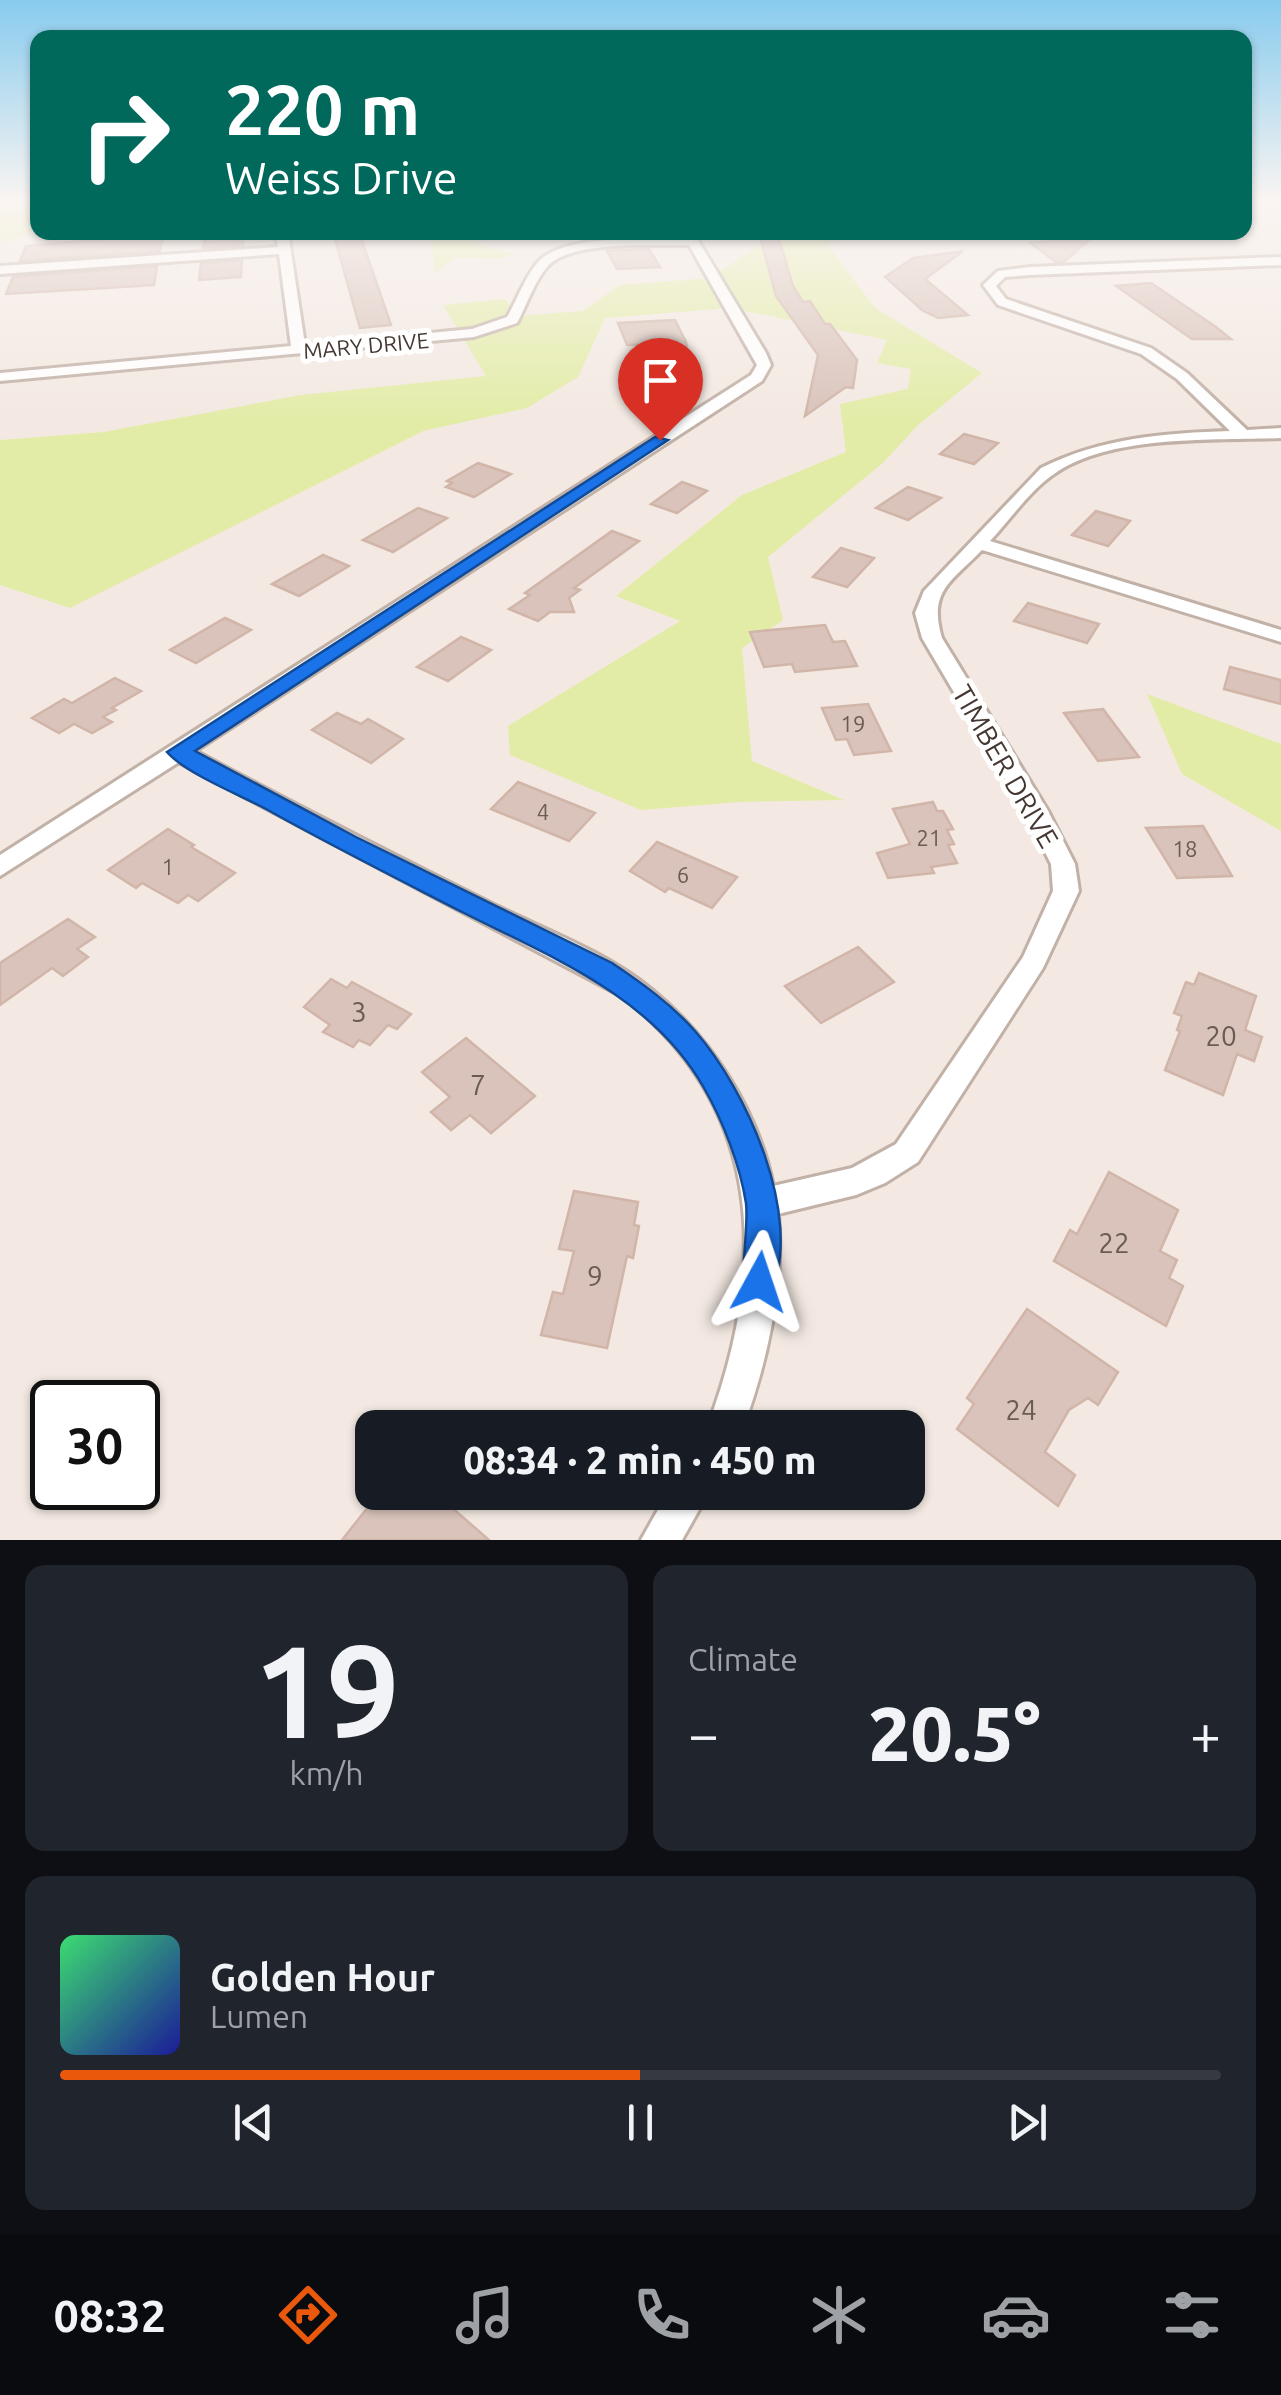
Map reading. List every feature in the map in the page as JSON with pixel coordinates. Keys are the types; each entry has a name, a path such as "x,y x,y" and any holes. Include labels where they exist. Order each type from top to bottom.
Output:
{"street":[{"path":"288,275 299,351"},
{"name":"MARY DRIVE","path":"0,377 454,336 492,329 512,320 537,275"},
{"path":"0,867 761,374 764,366 760,353 713,275"},
{"path":"1001,275 989,285 1002,302 1130,344 1166,362 1244,436"},
{"name":"TIMBER DRIVE","path":"762,1203 850,1185 890,1166 907,1153 1034,961 1063,904 1063,864 940,654 926,621 934,590 1047,471 1076,454 1116,446 1281,433"},
{"path":"977,544 1281,636"},
{"path":"178,752 347,843 602,971 642,997 685,1039 716,1082 751,1160 762,1203 764,1249 749,1347 732,1410"},
{"path":"660,1540 679,1510"}],"green space":[{"path":"715,275 850,275 875,308 982,373 917,426 883,463 768,557 783,620 742,648 752,761 844,800 739,802 641,810 510,755 508,726 680,621 616,596 742,495 846,452 840,404 908,389 911,369 877,363 887,340 730,308 605,318 578,377 527,408 423,431 70,608 0,585 0,440 104,432 301,395 486,376 443,305 505,299 517,316 583,311 620,285"},
{"path":"1147,694 1281,744 1281,831 1182,774"}],"building":[{"path":"156,275 154,285 6,294 13,277"},
{"path":"200,275 241,275 241,277 199,280"},
{"path":"345,275 374,275 391,325 360,328"},
{"path":"770,275 790,275 803,302 810,301 857,360 853,388 846,387 805,416 818,355 776,296"},
{"path":"931,275 925,279 968,315 938,318 922,310 885,277"},
{"path":"1151,283 1231,339 1192,339 1116,286"},
{"path":"675,320 686,342 692,377 666,393 659,344 627,345 618,323"},
{"path":"964,434 998,443 974,464 940,454"},
{"path":"478,463 511,474 474,497 446,487 452,483 447,481"},
{"path":"682,482 707,491 677,513 651,504"},
{"path":"908,487 941,498 908,520 876,508"},
{"path":"418,508 447,518 393,552 363,540"},
{"path":"1096,511 1130,521 1108,546 1072,535"},
{"path":"612,531 639,541 574,588 580,590 569,598 574,612 550,612 538,621 509,609 530,595 525,593"},
{"path":"841,548 874,558 847,587 813,577"},
{"path":"323,555 349,566 299,596 272,584"},
{"path":"1028,603 1099,624 1087,643 1014,621"},
{"path":"225,618 251,630 196,663 170,650"},
{"path":"825,625 833,642 845,641 857,666 795,672 792,664 764,667 750,632"},
{"path":"461,637 491,650 448,681 417,667"},
{"path":"1230,667 1281,680 1281,704 1224,689"},
{"path":"115,678 141,691 112,708 116,710 103,717 112,722 92,733 74,724 59,733 32,718 64,699 72,703"},
{"path":"868,704 891,751 854,755 847,739 836,740 822,708"},
{"path":"1103,709 1139,757 1098,761 1064,713"},
{"path":"337,713 361,724 368,719 403,739 371,763 312,730"},
{"path":"518,782 595,813 569,841 491,809"},
{"path":"933,802 953,829 947,830 954,844 948,845 957,863 931,867 934,873 888,878 877,853 910,844 893,809"},
{"path":"1203,826 1232,876 1177,878 1146,828"},
{"path":"168,829 235,873 198,901 188,895 178,903 142,883 136,888 108,870"},
{"path":"657,842 737,877 712,908 669,888 665,892 630,871"},
{"path":"68,919 95,937 77,949 88,957 63,976 52,968 0,1005 0,963"},
{"path":"858,947 894,982 821,1023 785,986"},
{"path":"1199,973 1256,996 1245,1030 1262,1037 1254,1061 1237,1054 1223,1095 1165,1070 1180,1031 1177,1030 1182,1016 1174,1013 1186,982 1194,985"},
{"path":"331,979 347,988 352,982 411,1014 397,1029 388,1025 370,1045 359,1040 353,1047 323,1032 330,1025 304,1007"},
{"path":"466,1038 535,1096 491,1133 470,1115 451,1130 431,1112 450,1097 422,1072"},
{"path":"1109,1172 1178,1210 1160,1251 1177,1260 1169,1278 1183,1286 1166,1326 1054,1261 1070,1230 1077,1234"},
{"path":"574,1191 638,1202 634,1225 639,1226 633,1258 627,1256 607,1348 541,1335 553,1292 563,1294 574,1251 559,1249"},
{"path":"1027,1309 1118,1372 1098,1405 1088,1398 1069,1410 1045,1452 1075,1475 1058,1506 957,1429 974,1404 967,1398"},
{"path":"366,1510 455,1510 489,1540 342,1540"}],"route":[{"path":"660,440 178,752 347,843 602,971 642,997 685,1039 716,1082 751,1160 762,1203 764,1249 759,1282"}]}
